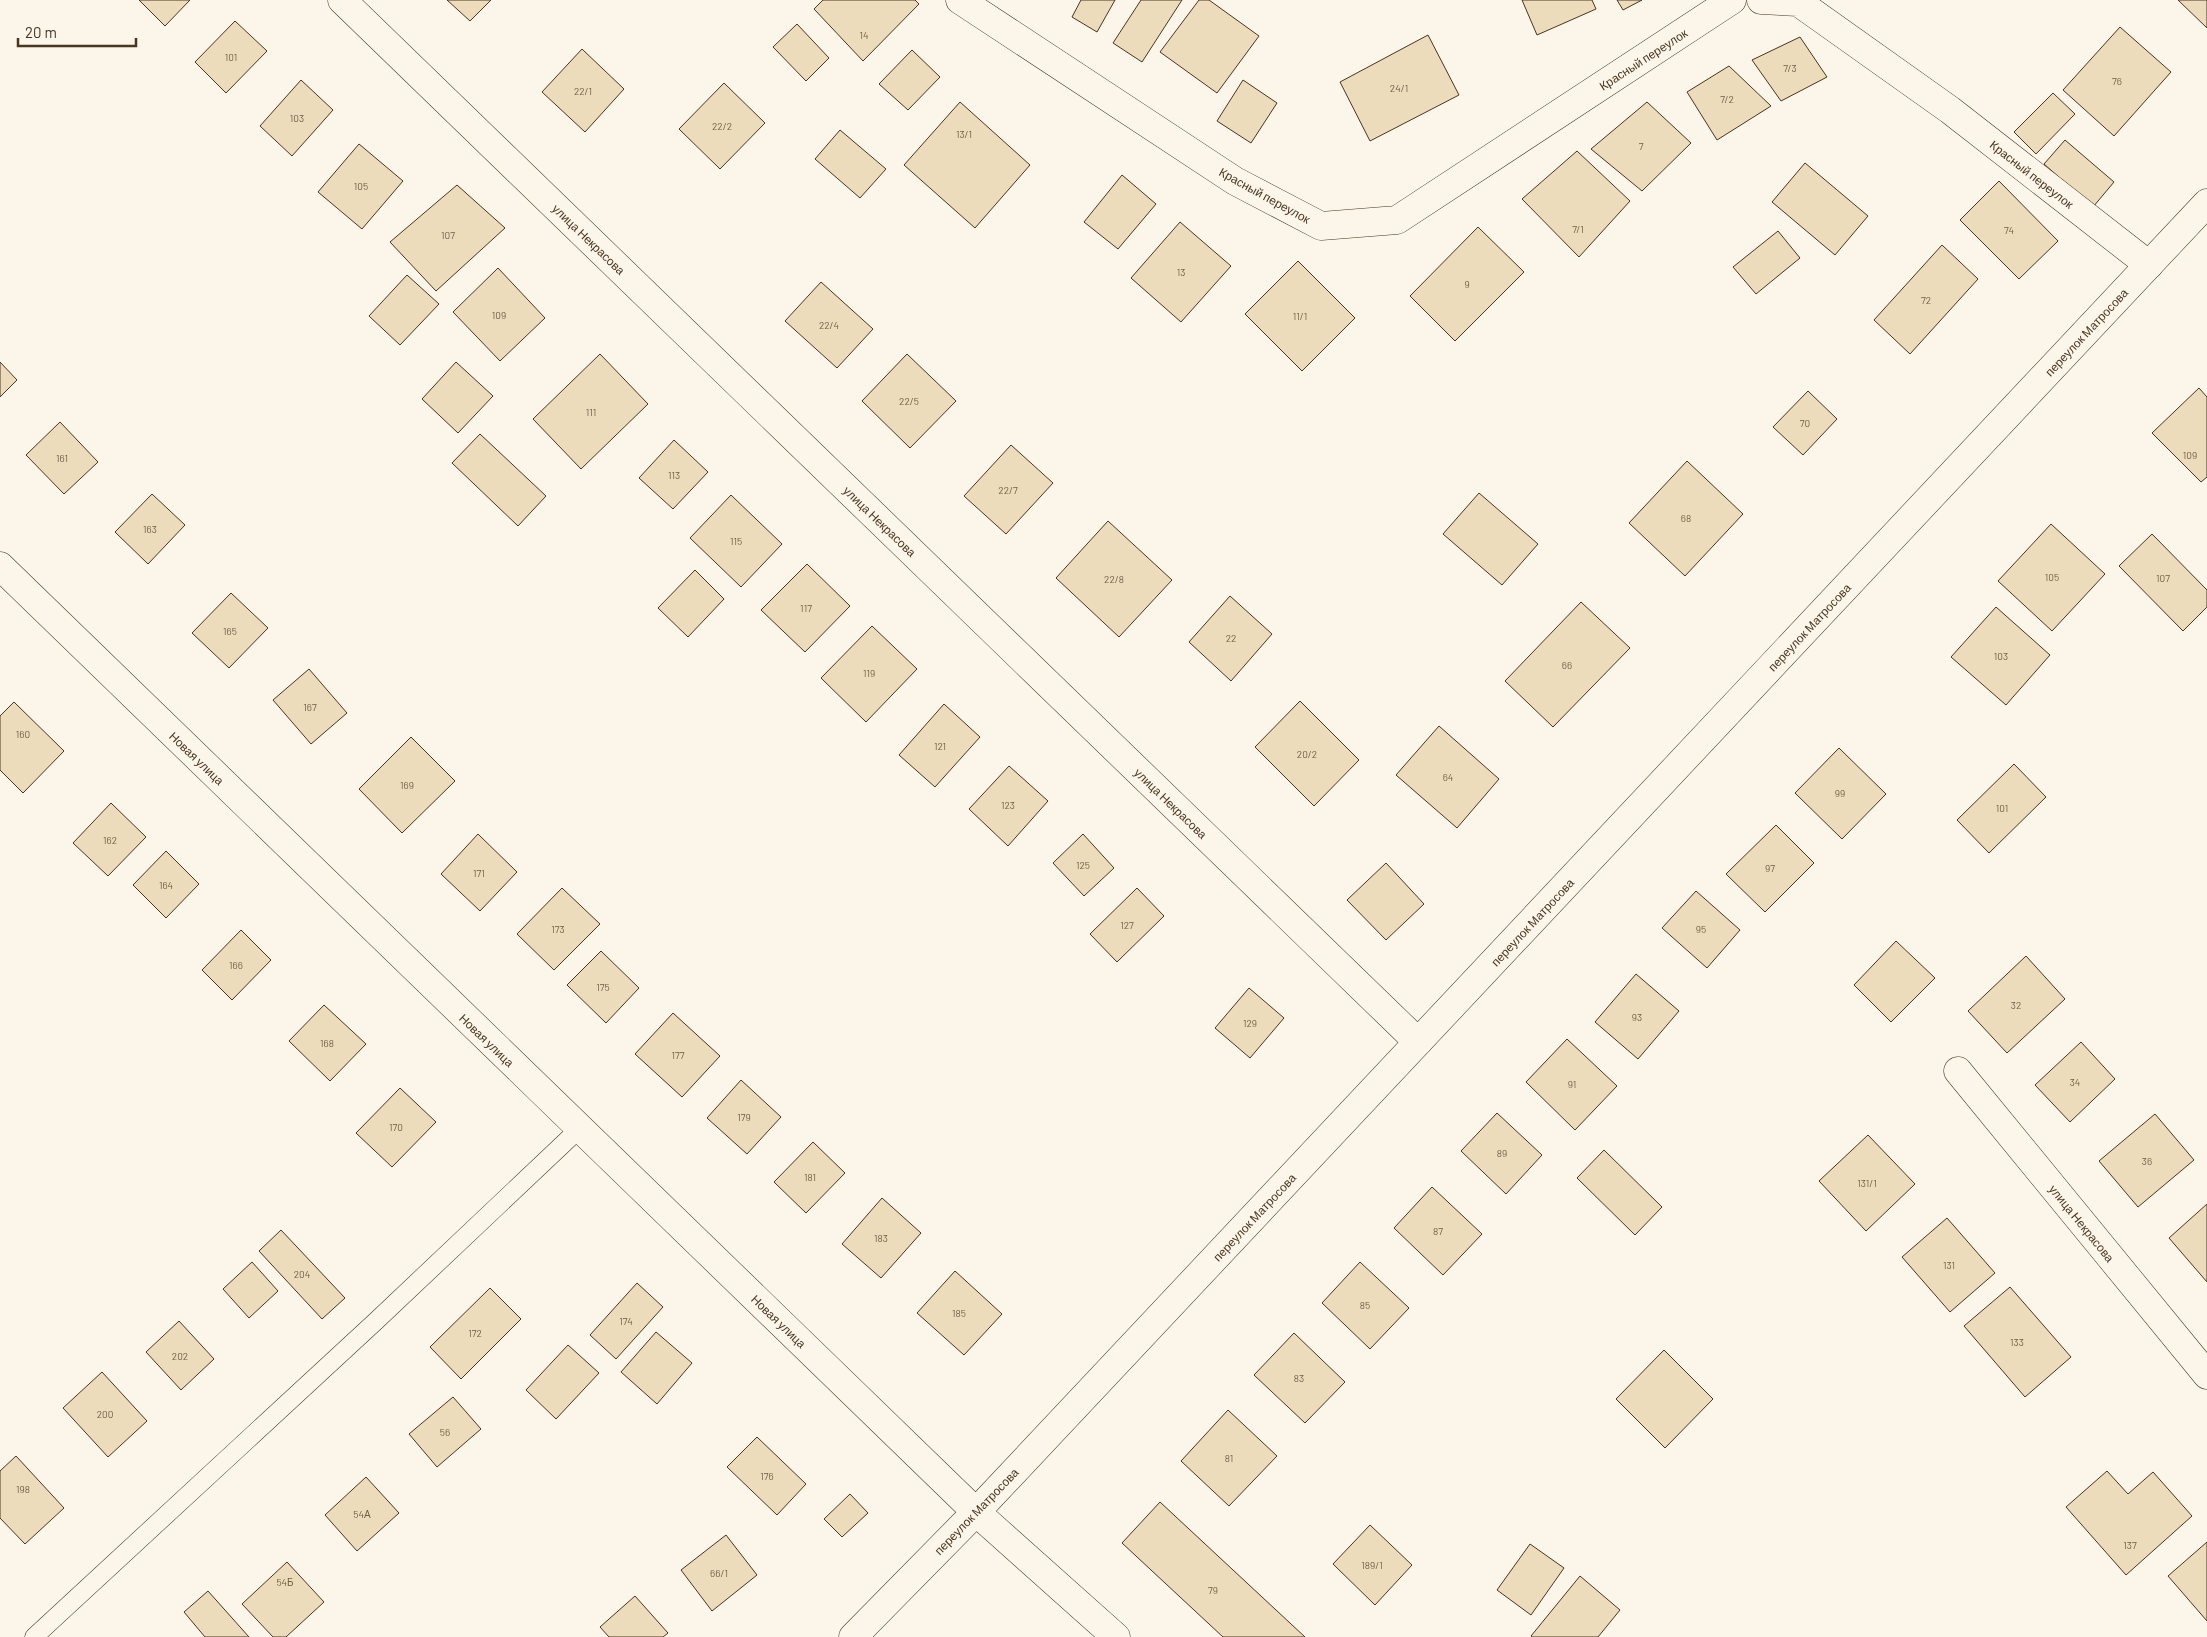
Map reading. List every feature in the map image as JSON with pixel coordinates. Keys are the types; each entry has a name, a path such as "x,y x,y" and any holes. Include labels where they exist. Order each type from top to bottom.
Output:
{"street":[{"name":"улица Некрасова","path":"342,0 1418,1042"},
{"name":"Красный переулок","path":"960,0 1235,181 1321,226 1397,220 1732,0"},
{"name":"Красный переулок","path":"1761,0 1798,2 1950,110 2149,266"},
{"name":"переулок Матросова","path":"853,1637 976,1512 2207,203"},
{"name":"Новая улица","path":"0,566 976,1512 1116,1637"},
{"name":"улица Некрасова","path":"1958,1071 2207,1375"}],"lane":[{"path":"34,1637 376,1321 579,1129"}],"building":[{"path":"139,0 190,0 165,26"},
{"path":"447,0 491,0 470,21"},
{"path":"823,0 915,0 919,4 863,61 814,9"},
{"path":"1081,0 1115,0 1097,32 1072,17"},
{"path":"1141,0 1182,0 1142,62 1113,43"},
{"path":"1199,0 1209,0 1259,36 1217,93 1160,52"},
{"path":"1522,0 1592,0 1596,9 1537,35"},
{"path":"1617,0 1642,0 1623,10"},
{"path":"2178,0 2207,0 2207,28"},
{"path":"235,21 267,51 226,93 195,62"},
{"path":"797,24 829,58 806,81 773,47"},
{"path":"2120,27 2171,72 2114,136 2063,90"},
{"path":"1428,35 1459,95 1370,141 1340,82"},
{"path":"1800,37 1827,77 1781,101 1752,60"},
{"path":"582,49 624,89 585,132 542,92"},
{"path":"912,50 940,77 908,110 879,84"},
{"path":"1729,66 1771,106 1717,140 1687,92"},
{"path":"301,80 333,110 292,156 260,126"},
{"path":"1243,80 1277,103 1251,143 1217,121"},
{"path":"724,83 765,123 720,169 679,129"},
{"path":"2053,93 2075,114 2036,154 2014,132"},
{"path":"960,102 1030,165 975,228 904,165"},
{"path":"1647,102 1691,143 1642,191 1591,149"},
{"path":"840,130 886,169 860,198 815,159"},
{"path":"2065,140 2114,182 2093,207 2044,164"},
{"path":"359,144 403,181 362,229 318,192"},
{"path":"1577,151 1630,201 1579,257 1522,199"},
{"path":"1805,163 1868,216 1835,255 1772,202"},
{"path":"1122,175 1156,204 1118,249 1084,222"},
{"path":"1999,181 2058,241 2019,279 1960,220"},
{"path":"457,185 505,228 436,291 390,242"},
{"path":"1180,222 1231,266 1181,322 1131,278"},
{"path":"1478,227 1524,272 1455,341 1410,296"},
{"path":"1778,231 1800,258 1756,294 1733,267"},
{"path":"1942,245 1978,279 1910,354 1874,320"},
{"path":"1298,261 1355,318 1302,371 1245,314"},
{"path":"498,268 545,318 500,361 453,312"},
{"path":"407,275 439,304 400,345 369,316"},
{"path":"821,282 873,329 837,368 785,321"},
{"path":"600,354 648,404 581,469 533,419"},
{"path":"907,354 956,401 910,448 862,401"},
{"path":"0,362 17,380 0,397"},
{"path":"456,362 493,396 458,433 422,399"},
{"path":"2199,388 2207,397 2207,477 2201,482 2152,433"},
{"path":"1808,391 1837,419 1803,455 1773,427"},
{"path":"60,422 98,462 64,494 26,455"},
{"path":"480,434 546,496 518,526 452,463"},
{"path":"674,440 708,472 673,509 639,478"},
{"path":"1011,445 1053,483 1006,534 964,496"},
{"path":"1687,461 1743,514 1685,576 1629,523"},
{"path":"1479,493 1538,544 1502,585 1443,534"},
{"path":"152,494 185,525 148,564 115,532"},
{"path":"731,495 782,544 741,587 690,538"},
{"path":"1108,521 1172,580 1119,637 1056,578"},
{"path":"2051,524 2105,574 2052,631 1998,581"},
{"path":"2152,534 2207,590 2207,607 2183,631 2119,566"},
{"path":"807,564 850,606 805,652 761,610"},
{"path":"695,570 724,599 688,637 658,608"},
{"path":"231,593 268,628 229,668 192,633"},
{"path":"1230,596 1272,634 1231,681 1189,642"},
{"path":"1581,602 1630,648 1553,727 1505,681"},
{"path":"1996,607 2050,655 2006,705 1951,657"},
{"path":"872,626 917,669 866,722 821,678"},
{"path":"309,669 347,713 311,744 273,700"},
{"path":"1300,701 1359,760 1314,806 1255,747"},
{"path":"14,702 64,751 23,793 0,770 0,716"},
{"path":"944,704 980,737 935,787 899,755"},
{"path":"1439,726 1499,779 1457,828 1396,775"},
{"path":"411,737 455,781 402,833 359,789"},
{"path":"1839,748 1886,794 1842,839 1795,793"},
{"path":"2014,764 2046,797 1989,853 1957,820"},
{"path":"1009,766 1048,801 1008,846 969,809"},
{"path":"111,803 146,837 108,876 73,843"},
{"path":"1776,825 1814,863 1765,912 1726,874"},
{"path":"478,834 517,872 480,911 441,874"},
{"path":"1083,834 1114,868 1084,896 1053,863"},
{"path":"166,851 199,884 166,918 133,885"},
{"path":"1386,863 1424,904 1386,940 1347,900"},
{"path":"562,888 600,924 554,970 517,934"},
{"path":"1137,888 1164,916 1117,962 1090,934"},
{"path":"1696,891 1740,930 1707,968 1662,928"},
{"path":"241,930 271,960 232,1000 202,970"},
{"path":"1896,941 1935,978 1891,1022 1854,985"},
{"path":"601,951 639,988 606,1023 567,985"},
{"path":"2026,956 2065,999 2007,1053 1968,1011"},
{"path":"1636,974 1679,1011 1638,1059 1595,1022"},
{"path":"1249,988 1284,1018 1250,1058 1215,1028"},
{"path":"324,1005 366,1044 330,1081 289,1041"},
{"path":"673,1013 720,1056 682,1097 635,1054"},
{"path":"1567,1039 1617,1086 1575,1130 1526,1082"},
{"path":"2081,1042 2115,1079 2070,1122 2035,1085"},
{"path":"741,1080 781,1117 747,1154 707,1118"},
{"path":"400,1088 436,1122 392,1167 356,1133"},
{"path":"1497,1113 1542,1155 1506,1194 1461,1151"},
{"path":"2155,1114 2194,1160 2138,1207 2099,1161"},
{"path":"1868,1135 1915,1184 1866,1231 1819,1181"},
{"path":"813,1142 845,1173 806,1213 774,1182"},
{"path":"1604,1150 1662,1207 1635,1235 1577,1178"},
{"path":"1432,1187 1482,1234 1443,1275 1394,1228"},
{"path":"882,1198 921,1233 881,1278 842,1244"},
{"path":"2207,1204 2207,1282 2169,1238"},
{"path":"1947,1218 1995,1273 1950,1312 1902,1257"},
{"path":"281,1230 345,1298 322,1319 259,1251"},
{"path":"252,1262 278,1291 249,1318 223,1289"},
{"path":"1360,1262 1409,1308 1370,1349 1322,1303"},
{"path":"955,1271 1002,1314 964,1355 917,1313"},
{"path":"637,1283 663,1307 616,1359 590,1335"},
{"path":"2010,1287 2071,1357 2025,1397 1964,1326"},
{"path":"490,1288 521,1319 461,1379 430,1347"},
{"path":"179,1321 214,1359 181,1390 146,1352"},
{"path":"656,1332 692,1363 657,1404 621,1372"},
{"path":"1294,1333 1345,1382 1305,1423 1254,1375"},
{"path":"568,1345 599,1373 556,1419 526,1390"},
{"path":"1664,1350 1713,1399 1665,1448 1616,1399"},
{"path":"102,1372 147,1421 108,1457 63,1408"},
{"path":"453,1397 481,1429 437,1467 409,1434"},
{"path":"1228,1410 1277,1456 1229,1506 1181,1461"},
{"path":"757,1437 806,1484 777,1515 727,1467"},
{"path":"16,1456 64,1508 25,1544 0,1518 0,1471"},
{"path":"2107,1471 2128,1494 2153,1472 2192,1516 2126,1575 2066,1507"},
{"path":"366,1477 399,1513 357,1551 325,1515"},
{"path":"850,1494 868,1513 842,1537 824,1519"},
{"path":"1160,1502 1305,1637 1223,1637 1122,1543"},
{"path":"1370,1525 1412,1565 1375,1605 1333,1564"},
{"path":"726,1535 757,1575 712,1611 681,1570"},
{"path":"2207,1542 2207,1621 2168,1576"},
{"path":"1530,1544 1564,1568 1531,1615 1497,1590"},
{"path":"287,1562 324,1602 286,1637 273,1637 242,1604"},
{"path":"1580,1576 1620,1610 1598,1637 1532,1637 1531,1636"},
{"path":"208,1591 249,1637 205,1637 184,1612"},
{"path":"635,1596 668,1633 663,1637 609,1637 600,1627"}]}
